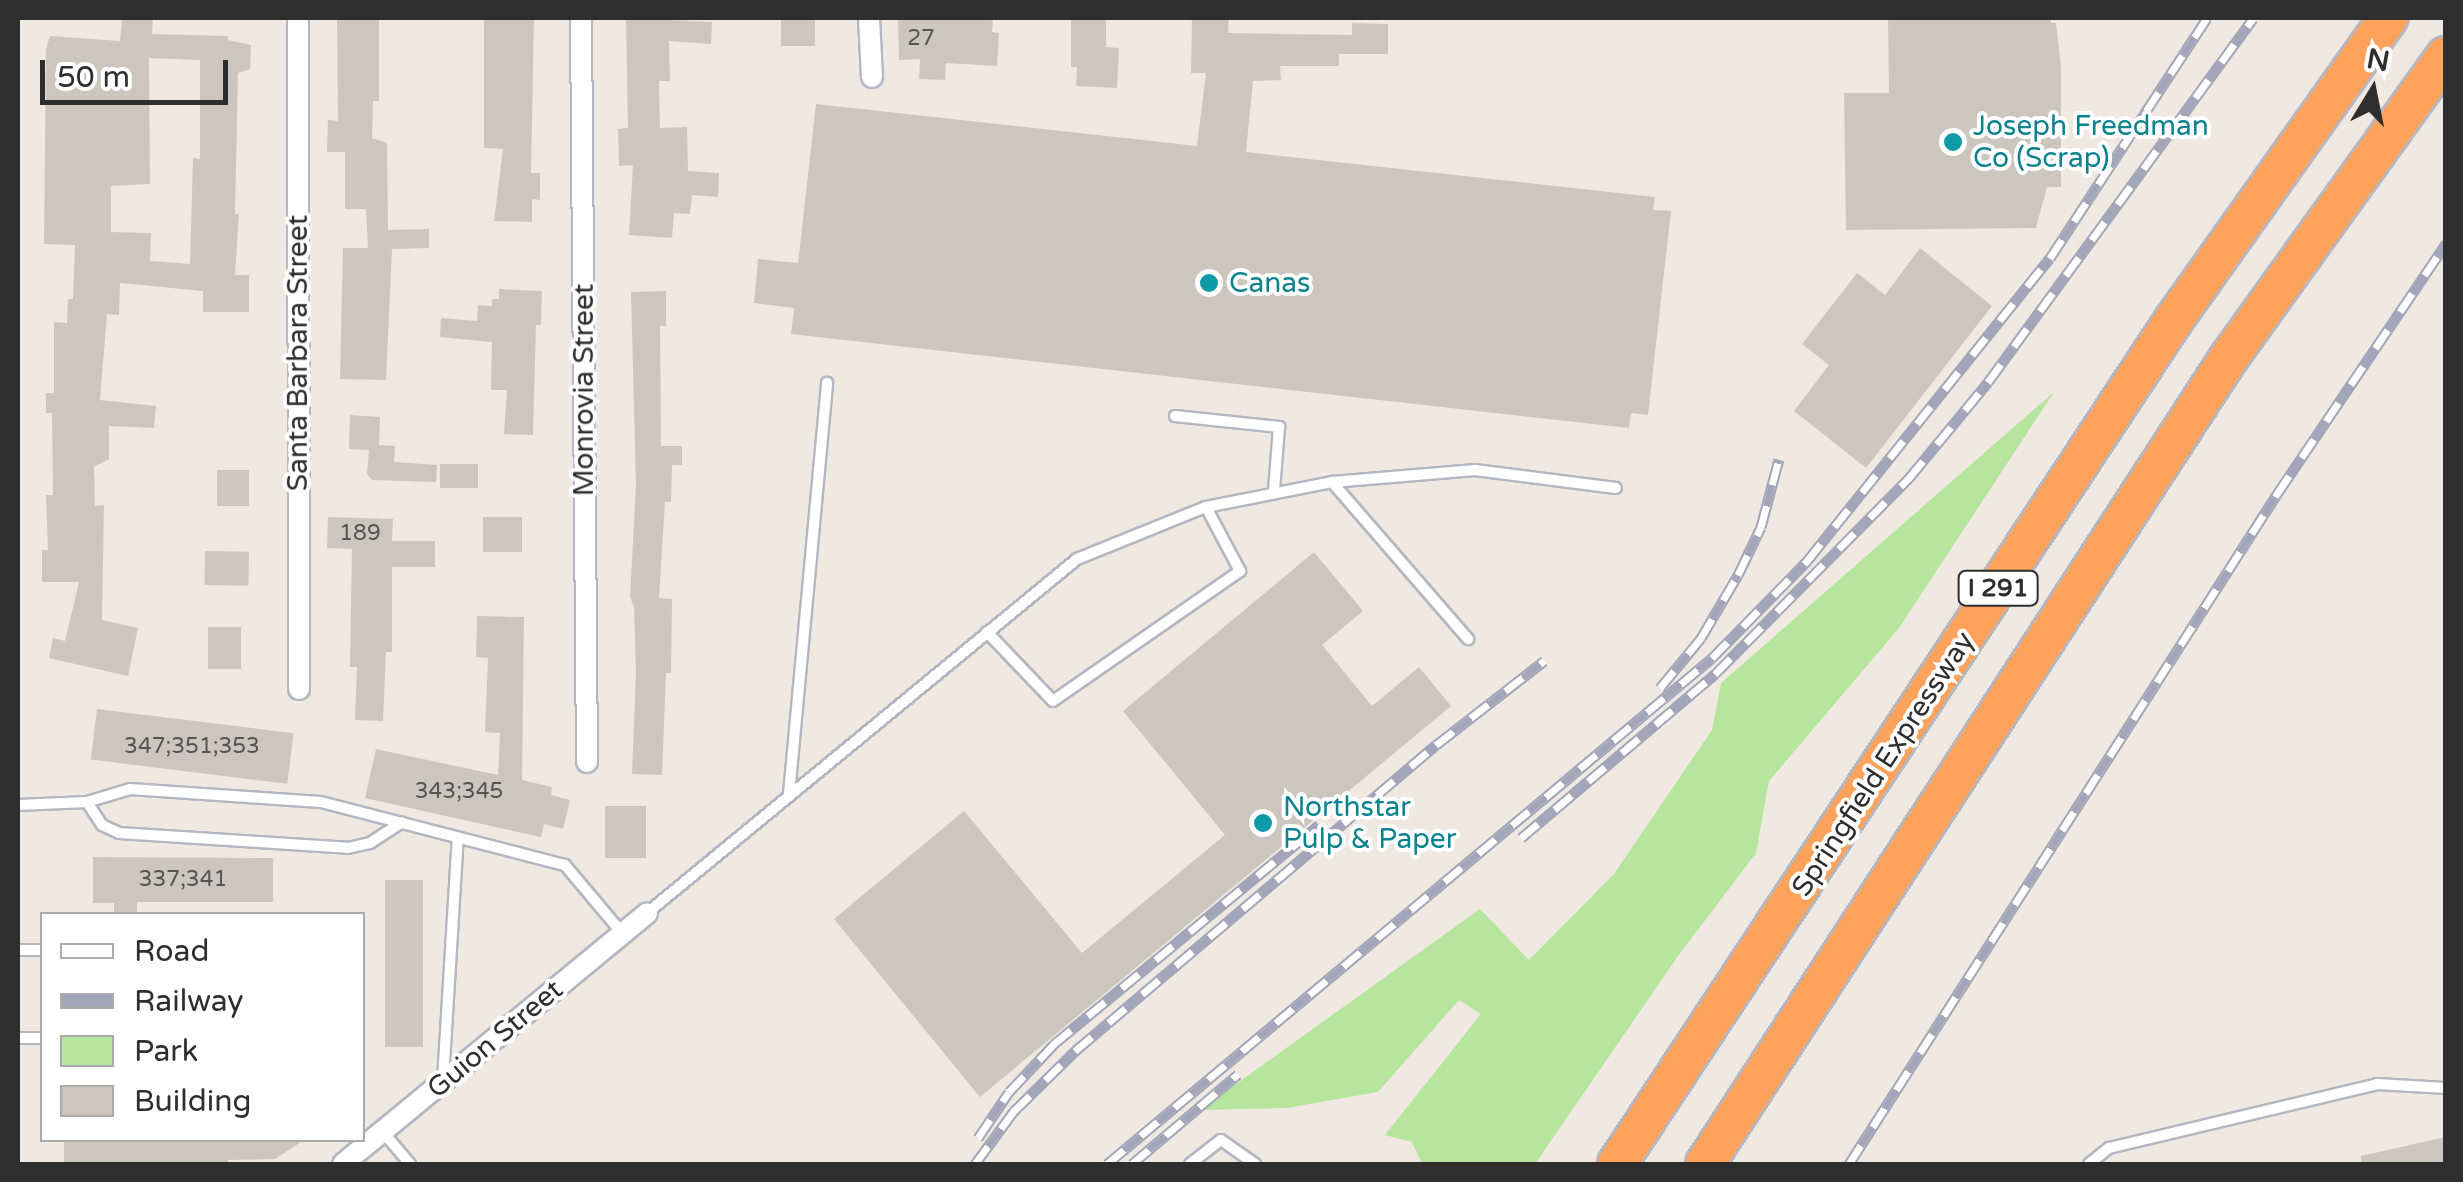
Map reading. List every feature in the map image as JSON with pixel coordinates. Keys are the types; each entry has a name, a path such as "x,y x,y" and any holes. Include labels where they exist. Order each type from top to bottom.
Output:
{"highway":[{"name":"Springfield Expressway","path":"1617,1164 2182,306 2388,18"},
{"name":"I 291","path":"1705,1164 2228,360 2446,56"}],"street":[{"name":"Santa Barbara Street","path":"298,18 298,689"},
{"name":"Monrovia Street","path":"582,18 587,762"},
{"path":"870,18 872,77"},
{"name":"Guion Street","path":"343,1164 647,912"}],"lane":[{"path":"790,794 827,383"},
{"path":"1175,416 1279,427 1274,491"},
{"path":"647,912 1077,559 1206,507 1332,482 1475,470 1616,488"},
{"path":"1332,482 1468,640"},
{"path":"987,632 1053,701 1240,571 1206,507"},
{"path":"18,805 86,802 130,788 321,802 565,865 622,934"},
{"path":"86,802 102,826 120,833 348,848 370,843 402,822"},
{"path":"444,1081 458,837"},
{"path":"2089,1164 2108,1148 2377,1084 2446,1088"},
{"path":"383,1132 410,1164"},
{"path":"1190,1164 1220,1140 1256,1164"}],"green space":[{"path":"2054,392 1899,628 1769,781 1756,853 1678,956 1535,1164 1422,1164 1412,1142 1385,1135 1481,1014 1459,1000 1378,1092 1286,1108 1200,1110 1480,909 1529,960 1614,874 1712,730 1721,683"}],"building":[{"path":"122,18 153,18 152,34 228,36 228,40 251,45 250,69 238,73 235,214 239,214 235,275 249,275 249,312 203,312 203,291 120,283 119,315 107,314 100,400 156,406 154,428 109,426 109,459 94,467 95,506 104,505 102,620 138,628 128,676 49,658 53,638 65,641 79,582 42,582 42,550 48,550 46,495 53,495 52,413 46,413 46,393 54,393 54,322 67,323 68,299 73,299 75,245 44,244 46,49 50,36 120,41","holes":["149,58 200,60 200,159 193,158 190,264 150,261 151,233 111,232 111,186 150,184"]},
{"path":"337,18 379,18 379,101 373,101 372,138 387,143 388,230 429,229 429,248 392,249 386,380 340,379 343,248 368,248 366,209 345,209 345,152 327,152 328,120 338,121"},
{"path":"484,18 534,18 531,173 540,173 540,200 532,199 532,222 494,221 503,149 484,148"},
{"path":"626,18 712,22 711,44 669,41 670,81 659,81 660,128 687,127 688,171 719,173 718,197 692,195 690,214 674,213 672,238 629,235 633,165 619,166 618,129 628,128"},
{"path":"781,18 815,18 815,46 781,46"},
{"path":"898,18 993,21 992,32 999,33 997,66 946,63 945,80 919,79 920,59 899,60"},
{"path":"1071,18 1106,18 1106,47 1119,48 1117,88 1076,86 1077,67 1071,67"},
{"name":"Canas","path":"1192,18 1229,18 1228,33 1352,35 1352,23 1388,24 1388,54 1339,54 1339,66 1280,66 1281,80 1253,81 1246,152 1655,197 1653,210 1671,211 1648,415 1631,413 1629,428 791,334 794,308 754,303 758,259 798,263 816,104 1197,146 1206,73 1191,73"},
{"name":"Joseph Freedman Co (Scrap)","path":"1888,18 2051,18 2051,23 2056,23 2061,67 2061,187 2047,187 2036,228 1846,230 1844,93 1889,93"},
{"path":"1920,248 1992,306 1866,468 1794,411 1829,365 1802,344 1857,273 1885,295"},
{"path":"499,289 542,291 541,325 536,325 533,435 504,434 507,390 491,390 492,342 440,337 441,318 477,321 478,305 492,306 492,299 499,299"},
{"path":"666,291 666,326 660,326 661,446 682,446 682,465 672,465 671,502 665,502 659,598 672,599 671,673 666,673 662,775 632,774 636,673 634,607 630,597 636,485 631,292"},
{"path":"350,415 380,417 379,445 395,446 394,462 437,465 436,482 372,480 367,474 369,450 349,449"},
{"path":"440,464 478,464 478,488 440,488"},
{"path":"217,470 249,470 249,506 217,506"},
{"path":"328,517 393,519 392,541 435,541 435,567 392,567 392,652 386,652 383,721 355,720 357,667 350,667 352,549 327,548"},
{"path":"483,517 522,517 522,552 483,552"},
{"path":"205,551 249,552 248,586 204,585"},
{"name":"Northstar Pulp & Paper","path":"1314,552 1363,611 1322,645 1372,706 1419,667 1451,706 980,1097 834,919 964,811 1082,953 1225,835 1123,711"},
{"path":"477,616 524,617 522,780 552,787 551,795 570,800 563,829 544,824 541,837 365,798 376,749 498,775 500,733 485,732 488,658 476,657"},
{"path":"208,627 241,627 241,669 208,669"},
{"path":"97,709 294,733 287,784 91,760"},
{"path":"605,806 646,806 646,858 605,858"},
{"path":"93,857 273,858 273,902 137,902 137,912 114,912 114,903 93,903"},
{"path":"385,880 423,880 423,1047 385,1047"},
{"path":"2446,1137 2446,1164 2362,1164 2361,1156"},
{"path":"64,1142 301,1142 275,1159 228,1160 228,1164 64,1164"}],"railway":[{"path":"1107,1164 1712,658 1807,561 2050,258 2207,18"},
{"path":"1521,838 1715,674 1909,478 1988,382 2253,18"},
{"path":"1849,1164 2277,494 2446,243"},
{"path":"1660,688 1701,638 1738,575 1761,527 1779,459"},
{"path":"975,1164 1014,1111 1075,1051 1436,745 1544,661"},
{"path":"978,1138 1009,1092 1054,1044 1319,825"},
{"path":"1132,1164 1238,1074"}],"place":[{"name":"Joseph Freedman Co (Scrap)","path":"1953,142"},
{"name":"Canas","path":"1209,283"},
{"name":"Northstar Pulp & Paper","path":"1263,823"}]}
